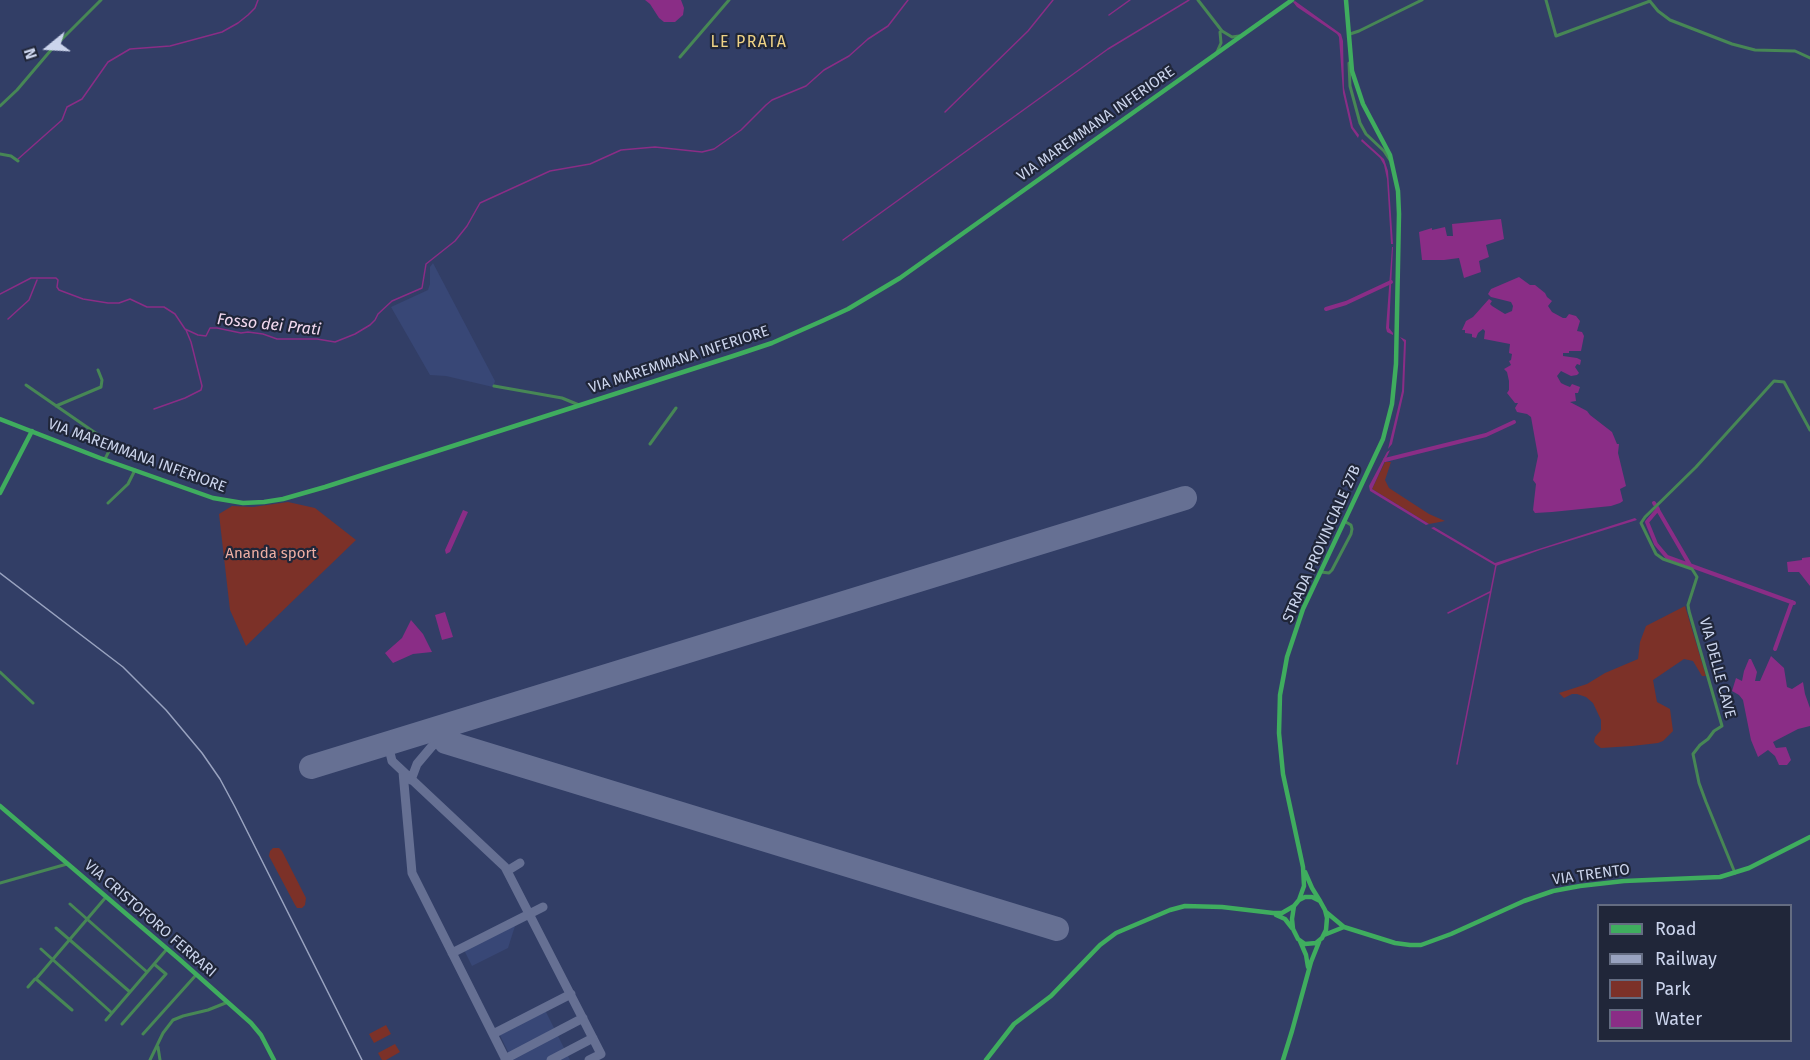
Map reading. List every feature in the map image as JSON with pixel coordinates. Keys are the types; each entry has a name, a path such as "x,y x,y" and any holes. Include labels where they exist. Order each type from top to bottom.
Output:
{"main road":[{"path":"1346,0 1352,71 1361,100 1393,164"},
{"name":"VIA MAREMMANA INFERIORE","path":"0,419 222,501 243,503 274,501 325,487 753,350 848,309 900,278 1290,1"},
{"name":"STRADA PROVINCIALE 27B","path":"1303,867 1284,774 1279,733 1282,685 1287,657 1303,609 1383,439 1392,404 1397,339 1399,206 1393,164"},
{"path":"0,493 32,431"},
{"name":"VIA CRISTOFORO FERRARI","path":"0,806 228,1002 256,1029 274,1060"},
{"name":"VIA TRENTO","path":"1344,927 1395,943 1421,945 1524,901 1561,889 1624,881 1720,878 1749,868 1810,837"},
{"path":"986,1060 1014,1024 1053,994 1100,945 1116,933 1185,906 1282,913 1299,900 1304,886 1303,867"},
{"path":"1283,1060 1308,970 1319,941 1324,935 1344,927 1326,912 1310,885 1303,867"},
{"path":"1299,900 1310,897 1320,901"},
{"path":"1293,929 1294,906"},
{"path":"1324,935 1326,912"},
{"path":"1273,913 1285,920 1293,929 1306,956 1308,970"},
{"path":"1298,939 1305,944 1319,941"}],"street":[{"path":"0,106 101,0"},
{"path":"680,57 729,0"},
{"path":"1198,0 1228,38 1229,44"},
{"path":"1348,34 1359,31 1422,0"},
{"path":"1546,0 1556,36 1649,0 1670,20 1732,44 1755,50 1795,51 1810,58"},
{"path":"1221,31 1232,37 1241,36"},
{"path":"1216,54 1221,44 1221,31"},
{"path":"1350,58 1350,86 1359,123 1393,164"},
{"path":"0,154 11,156 18,161"},
{"path":"56,406 101,387 102,380 98,370"},
{"name":"VIA DELLE CAVE","path":"1735,873 1699,783 1693,754 1714,731 1722,726 1689,611 1688,605 1697,577 1692,569 1663,559 1656,554 1641,523 1774,381 1784,382 1810,430"},
{"path":"26,385 110,443 111,447 105,459"},
{"path":"494,386 562,399 579,405"},
{"path":"650,444 676,408"},
{"path":"108,503 128,484 135,470"},
{"path":"1321,572 1329,573 1332,570 1351,534 1351,525 1344,521"},
{"path":"0,672 33,703"},
{"path":"0,883 68,864"},
{"path":"28,987 106,897"},
{"path":"70,904 147,972"},
{"path":"56,928 130,992"},
{"path":"41,949 112,1012"},
{"path":"106,1020 168,949"},
{"path":"122,1024 166,974 154,964"},
{"path":"143,1034 197,974"},
{"path":"36,979 72,1011"},
{"path":"150,1060 165,1030 176,1019 228,1002"},
{"path":"157,1046 160,1060"}],"shaded area":[{"path":"433,263 495,381 493,387 446,376 430,375 391,307 428,290 430,267"},
{"path":"512,920 515,926 508,948 472,966 462,946"},
{"path":"543,1006 570,1060 512,1060 497,1029"}],"green space":[{"path":"1385,462 1391,462 1385,480 1389,488 1429,514 1445,521 1429,524 1372,489"},
{"name":"Ananda sport","path":"288,502 315,508 356,540 246,646 230,610 219,514 232,506 253,507"},
{"path":"1685,606 1706,676 1702,676 1693,661 1684,659 1653,680 1657,702 1670,709 1673,731 1663,741 1601,748 1594,742 1601,730 1601,720 1593,703 1577,694 1564,698 1559,693 1587,684 1605,673 1638,659 1640,642 1646,626"},
{"path":"273,848 279,848 282,851 306,898 302,908 297,908 295,905 269,856"},
{"path":"386,1025 391,1034 374,1043 369,1034"},
{"path":"395,1044 400,1052 382,1060 378,1053"}],"water":[{"path":"645,0 681,0 684,8 683,15 675,22 664,22"},
{"path":"1295,1 1341,34 1344,88 1353,127 1359,135 1358,138 1351,128 1343,93 1339,37 1297,7 1293,2"},
{"path":"1362,139 1384,159 1388,171 1393,244 1391,244 1384,165 1380,158 1361,141"},
{"path":"1501,219 1504,239 1486,245 1489,257 1479,261 1481,272 1464,278 1459,258 1422,260 1419,232 1445,227 1447,236 1453,236 1452,224"},
{"path":"1392,247 1389,328 1393,335 1387,332 1386,328"},
{"path":"1519,277 1545,293 1552,301 1548,306 1552,312 1563,318 1569,314 1576,316 1580,321 1577,331 1582,332 1584,336 1581,351 1563,353 1563,356 1581,360 1580,365 1577,364 1575,367 1579,373 1571,376 1561,371 1557,376 1565,385 1570,387 1572,384 1580,387 1578,393 1575,393 1576,401 1570,402 1587,411 1612,432 1619,444 1618,453 1626,486 1620,489 1623,501 1620,503 1552,512 1535,513 1533,510 1536,484 1533,480 1538,456 1531,417 1517,412 1515,408 1518,403 1515,403 1507,393 1509,381 1504,369 1511,365 1509,361 1512,354 1509,353 1510,344 1484,339 1483,329 1476,338 1462,330 1466,321 1473,317 1489,299 1492,301 1490,304 1492,306 1505,314 1512,311 1511,302 1491,297 1488,294 1491,289"},
{"path":"1400,337 1406,340 1404,392 1392,444 1388,449 1402,391 1404,342"},
{"path":"1390,450 1372,489 1429,524 1426,525 1370,491 1369,486"},
{"path":"463,510 468,512 450,552 446,554 445,550"},
{"path":"1635,518 1637,520 1496,566 1431,528 1434,527 1495,563"},
{"path":"1810,557 1810,586 1799,572 1788,572 1787,562"},
{"path":"445,612 453,637 442,640 435,615"},
{"path":"411,620 423,634 432,652 413,654 393,663 385,653 402,638"},
{"path":"1771,656 1784,668 1787,687 1792,689 1803,682 1810,708 1810,726 1798,729 1773,742 1776,748 1786,747 1791,760 1787,765 1779,765 1775,756 1768,750 1758,757 1751,740 1743,700 1732,691 1736,678 1742,681 1749,659 1757,672 1755,681 1760,681"}],"waterway":[{"path":"18,159 62,120 67,107 82,99 108,62 130,49 170,46 222,32 248,15 255,8 258,0"},
{"name":"Fosso dei Prati","path":"0,294 31,278 56,278 59,290 83,299 108,303 119,303 130,299 147,307 164,307 175,314 185,329 198,335 206,336 210,328 217,328 241,333 263,334 277,339 317,339 335,342 370,325 392,301 422,288 426,264 455,241 480,203 550,171 590,164 621,150 655,147 702,152 714,149 741,130 772,100 806,86 824,70 849,56 868,39 888,26 908,0"},
{"path":"945,112 1028,31 1053,0"},
{"path":"1109,15 1130,0"},
{"path":"843,240 1108,49 1189,0"},
{"path":"8,319 29,300 37,280"},
{"path":"1326,309 1346,303 1391,282"},
{"path":"154,409 201,390 202,386 186,330"},
{"path":"1385,460 1486,435 1514,422"},
{"path":"1654,503 1658,509 1647,522 1656,544 1667,557 1794,603"},
{"path":"1658,510 1690,565"},
{"path":"1457,764 1496,565"},
{"path":"1448,613 1490,592"},
{"path":"1775,649 1792,602"}],"taxiway":[{"path":"411,780 417,764 433,745 446,742"},
{"path":"388,744 392,761 505,867 601,1054 589,1060"},
{"path":"403,772 412,873 506,1060"},
{"path":"507,871 520,863"},
{"path":"452,953 543,907"},
{"path":"493,1034 571,994"},
{"path":"505,1059 583,1018"},
{"path":"551,1060 593,1038"}],"runway":[{"path":"311,767 1185,498"},
{"path":"446,742 1057,929"}],"railway":[{"path":"0,573 123,667 166,710 202,753 220,779 235,807 362,1060"}],"district":[{"name":"LE PRATA","path":"749,43"}]}
